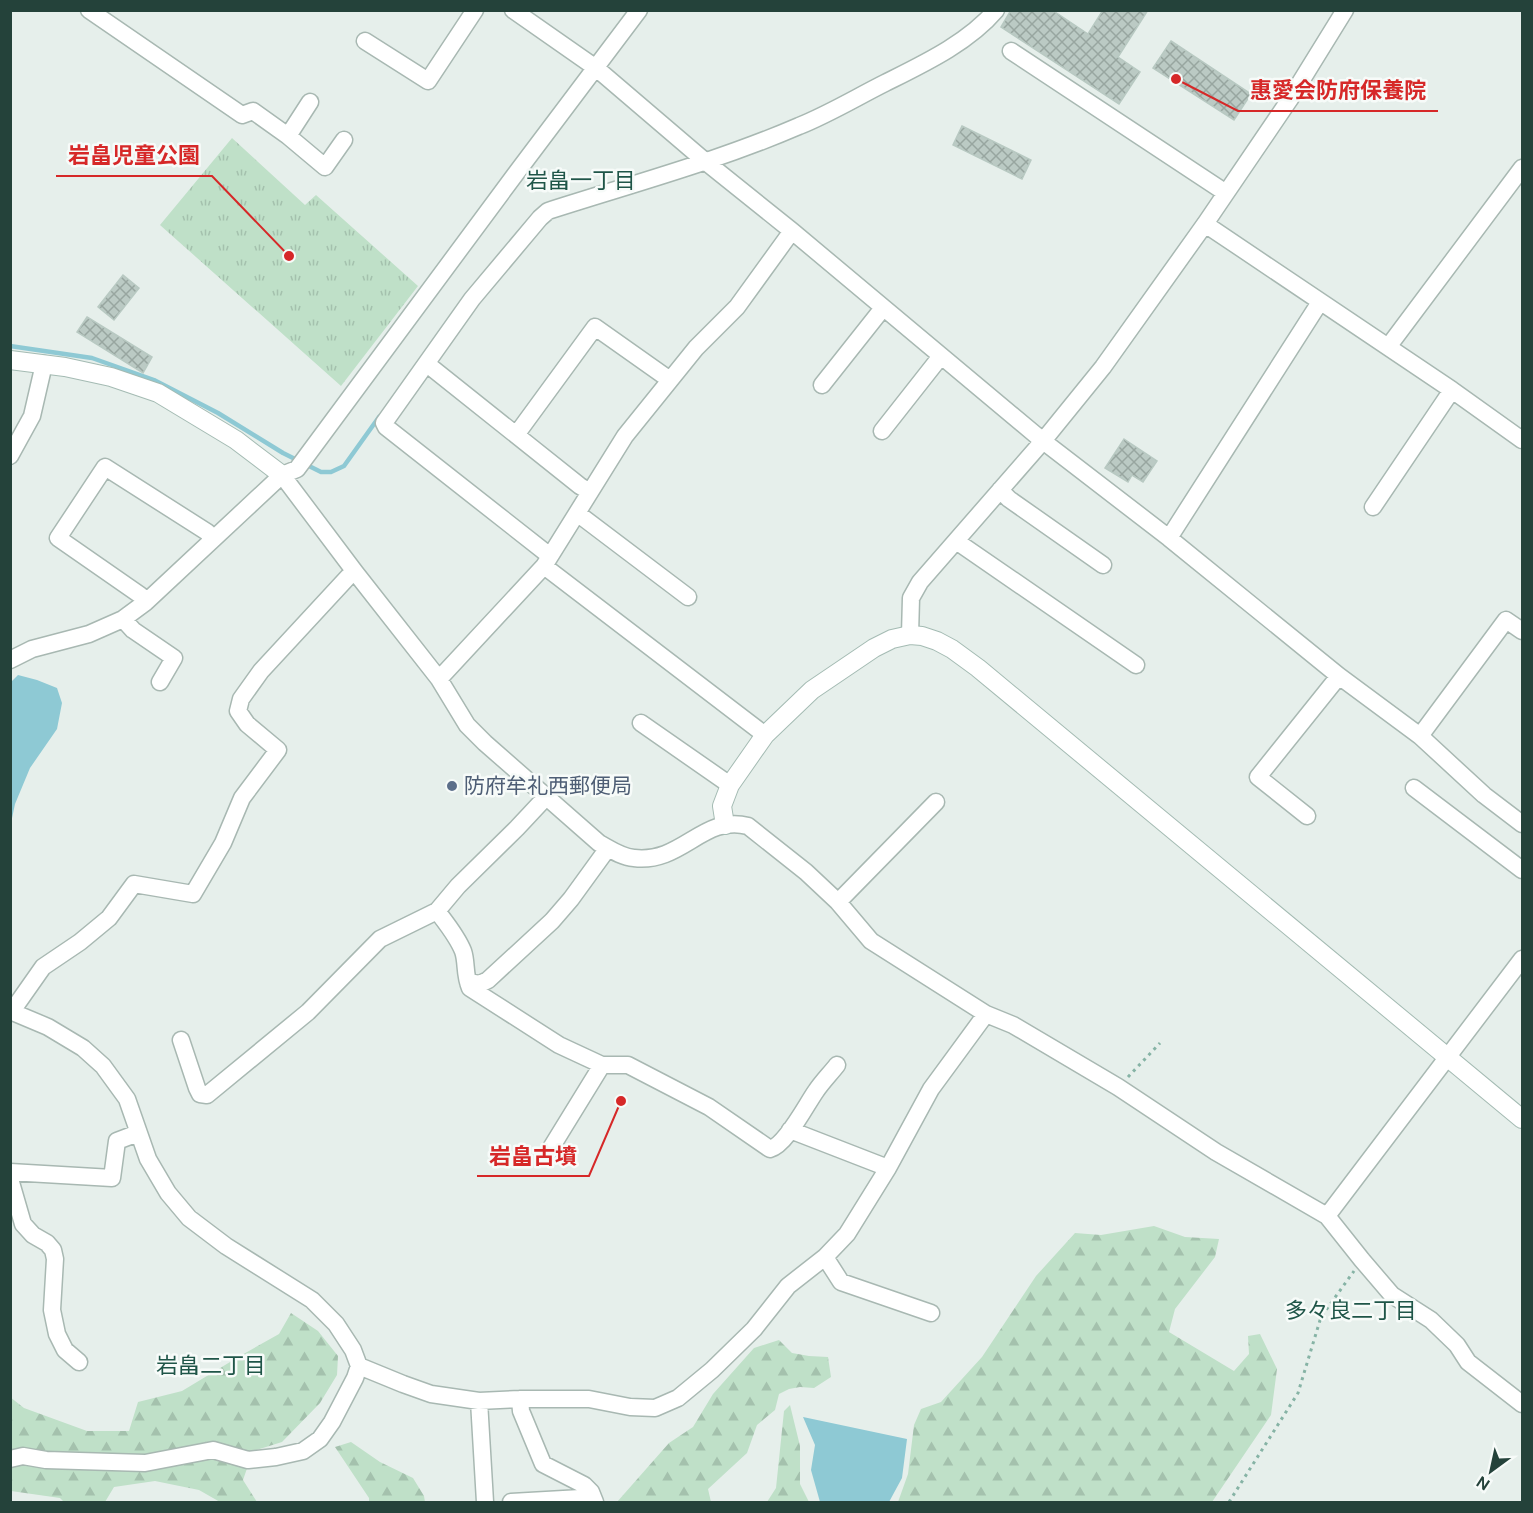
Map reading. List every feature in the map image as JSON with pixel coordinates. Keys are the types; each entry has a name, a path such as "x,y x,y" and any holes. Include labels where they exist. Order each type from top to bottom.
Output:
{"street":[{"path":"89,10 242,115 253,111 325,166 344,140"},
{"path":"365,41 428,81 475,10"},
{"path":"513,10 596,68 1043,441 1169,538 1339,676 1420,736 1484,795 1522,824"},
{"path":"10,660 32,649 89,633 123,619 146,602 282,475 297,469 639,10"},
{"path":"765,735 547,561 384,423 472,299 548,211 706,162 801,126 939,56 963,39 996,10"},
{"path":"910,635 911,598 920,582 1043,441 1103,367 1205,224 1290,99 1345,10"},
{"path":"1011,51 1226,193"},
{"path":"288,136 310,102"},
{"path":"1388,347 1522,168"},
{"path":"1205,224 1452,390 1522,441"},
{"path":"439,679 547,561 624,436 696,348 737,307 792,231"},
{"path":"1169,538 1320,302"},
{"path":"822,385 883,308"},
{"path":"516,435 595,327 670,380"},
{"path":"882,431 941,356"},
{"path":"10,360 111,377 158,393 236,440 282,475 439,679 467,725 599,843 619,854 633,858 649,858 663,856 677,850 709,830 737,823 748,826 806,872 838,903 871,941 986,1014 1013,1025 1118,1088 1216,1152 1327,1216 1392,1294 1431,1320 1457,1345 1468,1362 1522,1404"},
{"path":"10,456 32,416 44,364"},
{"path":"427,364 590,492"},
{"path":"1374,507 1452,390"},
{"path":"146,602 140,595 58,538 105,467 207,532 213,539"},
{"path":"1000,490 1009,499 1103,565"},
{"path":"577,513 688,597"},
{"path":"956,541 1136,664"},
{"path":"10,1459 23,1456 46,1460 145,1463 213,1450 248,1460 303,1451 320,1440 355,1378 359,1366 352,1350 336,1324 312,1300 226,1246 189,1218 168,1192 148,1159 127,1099 103,1066 84,1048 48,1027 10,1010 17,1004 43,967 80,942 109,918 134,884 193,894 223,843 242,798 278,750 247,724 238,711 241,699 261,671 355,572"},
{"path":"123,619 133,630 174,658 160,682"},
{"path":"1420,736 1506,620 1522,631"},
{"path":"725,825 722,806 730,785 765,735 812,690 874,648 892,639 910,635 937,641 978,668 1522,1119"},
{"path":"1307,816 1258,777 1339,676"},
{"path":"641,723 730,785"},
{"path":"1414,788 1522,870"},
{"path":"181,1040 196,1088 200,1094 207,1095 308,1012 380,939 437,911 458,886 546,797"},
{"path":"838,903 936,802"},
{"path":"468,982 480,984 488,980 552,921 608,848"},
{"path":"437,911 464,953 466,978 470,988 559,1045 602,1065 628,1065 709,1107 770,1149 776,1148 837,1065"},
{"path":"1327,1216 1522,959"},
{"path":"359,1366 430,1394 479,1401 589,1399 630,1407 655,1408 678,1398 712,1370 753,1329 788,1286 825,1257 847,1234 888,1168 931,1089 986,1014"},
{"path":"546,1156 602,1065"},
{"path":"790,1130 888,1168"},
{"path":"10,1172 111,1178 117,1141 138,1133"},
{"path":"10,1179 23,1224 53,1250 55,1259 52,1310 57,1334 65,1350 78,1362"},
{"path":"825,1257 841,1282 931,1313"},
{"path":"520,1399 521,1411 543,1464 584,1485 593,1497"},
{"path":"479,1401 485,1503"},
{"path":"511,1503 593,1497"}],"path":[{"path":"1118,1088 1160,1043"},
{"path":"1229,1503 1298,1393 1321,1317 1362,1260"}],"green space":[{"path":"232,138 305,205 316,195 418,286 341,386 160,225"},
{"path":"1154,1226 1185,1237 1219,1239 1215,1257 1175,1309 1169,1332 1234,1371 1249,1354 1248,1336 1260,1334 1277,1369 1271,1415 1212,1502 898,1502 908,1474 914,1425 921,1409 941,1402 982,1357 1036,1276 1075,1233 1101,1235"},
{"path":"291,1313 318,1331 338,1356 337,1375 320,1403 282,1442 253,1451 243,1480 257,1502 220,1502 199,1490 155,1481 114,1487 105,1502 64,1502 60,1498 11,1491 10,1397 24,1408 87,1431 129,1431 138,1402 182,1391 279,1334"},
{"path":"779,1340 792,1353 828,1357 831,1377 814,1388 800,1387 779,1394 775,1410 757,1425 747,1453 708,1489 711,1502 617,1502 669,1443 693,1427 713,1394 754,1348"},
{"path":"790,1405 800,1446 800,1484 809,1502 767,1502 776,1488 784,1411"},
{"path":"351,1442 380,1462 413,1478 425,1502 369,1502 369,1498 335,1447"}],"water":[{"path":"18,675 57,688 62,703 57,729 30,768 15,804 11,823 11,682"},
{"path":"803,1417 907,1439 902,1478 889,1502 820,1502 811,1470 815,1445"}],"building":[{"path":"1011,10 1052,10 1088,34 1103,10 1148,10 1118,57 1140,72 1119,104 1001,27"},
{"path":"1171,41 1251,94 1234,120 1153,68"},
{"path":"962,126 1031,160 1022,179 953,145"},
{"path":"123,275 139,288 114,320 98,307"},
{"path":"87,317 152,357 143,373 77,332"},
{"path":"1124,439 1157,461 1143,482 1132,475 1128,482 1105,468"}],"waterway":[{"path":"10,346 92,358 154,380 218,413 283,453 321,472 331,472 344,466 379,417"}],"place":[{"name":"惠愛会防府保養院","path":"1176,79"},
{"name":"岩畠児童公園","path":"289,256"},
{"name":"防府牟礼西郵便局","path":"452,786"},
{"name":"岩畠古墳","path":"621,1101"}],"district":[{"name":"岩畠一丁目","path":"581,180"},
{"name":"多々良二丁目","path":"1351,1310"},
{"name":"岩畠二丁目","path":"211,1365"}]}
